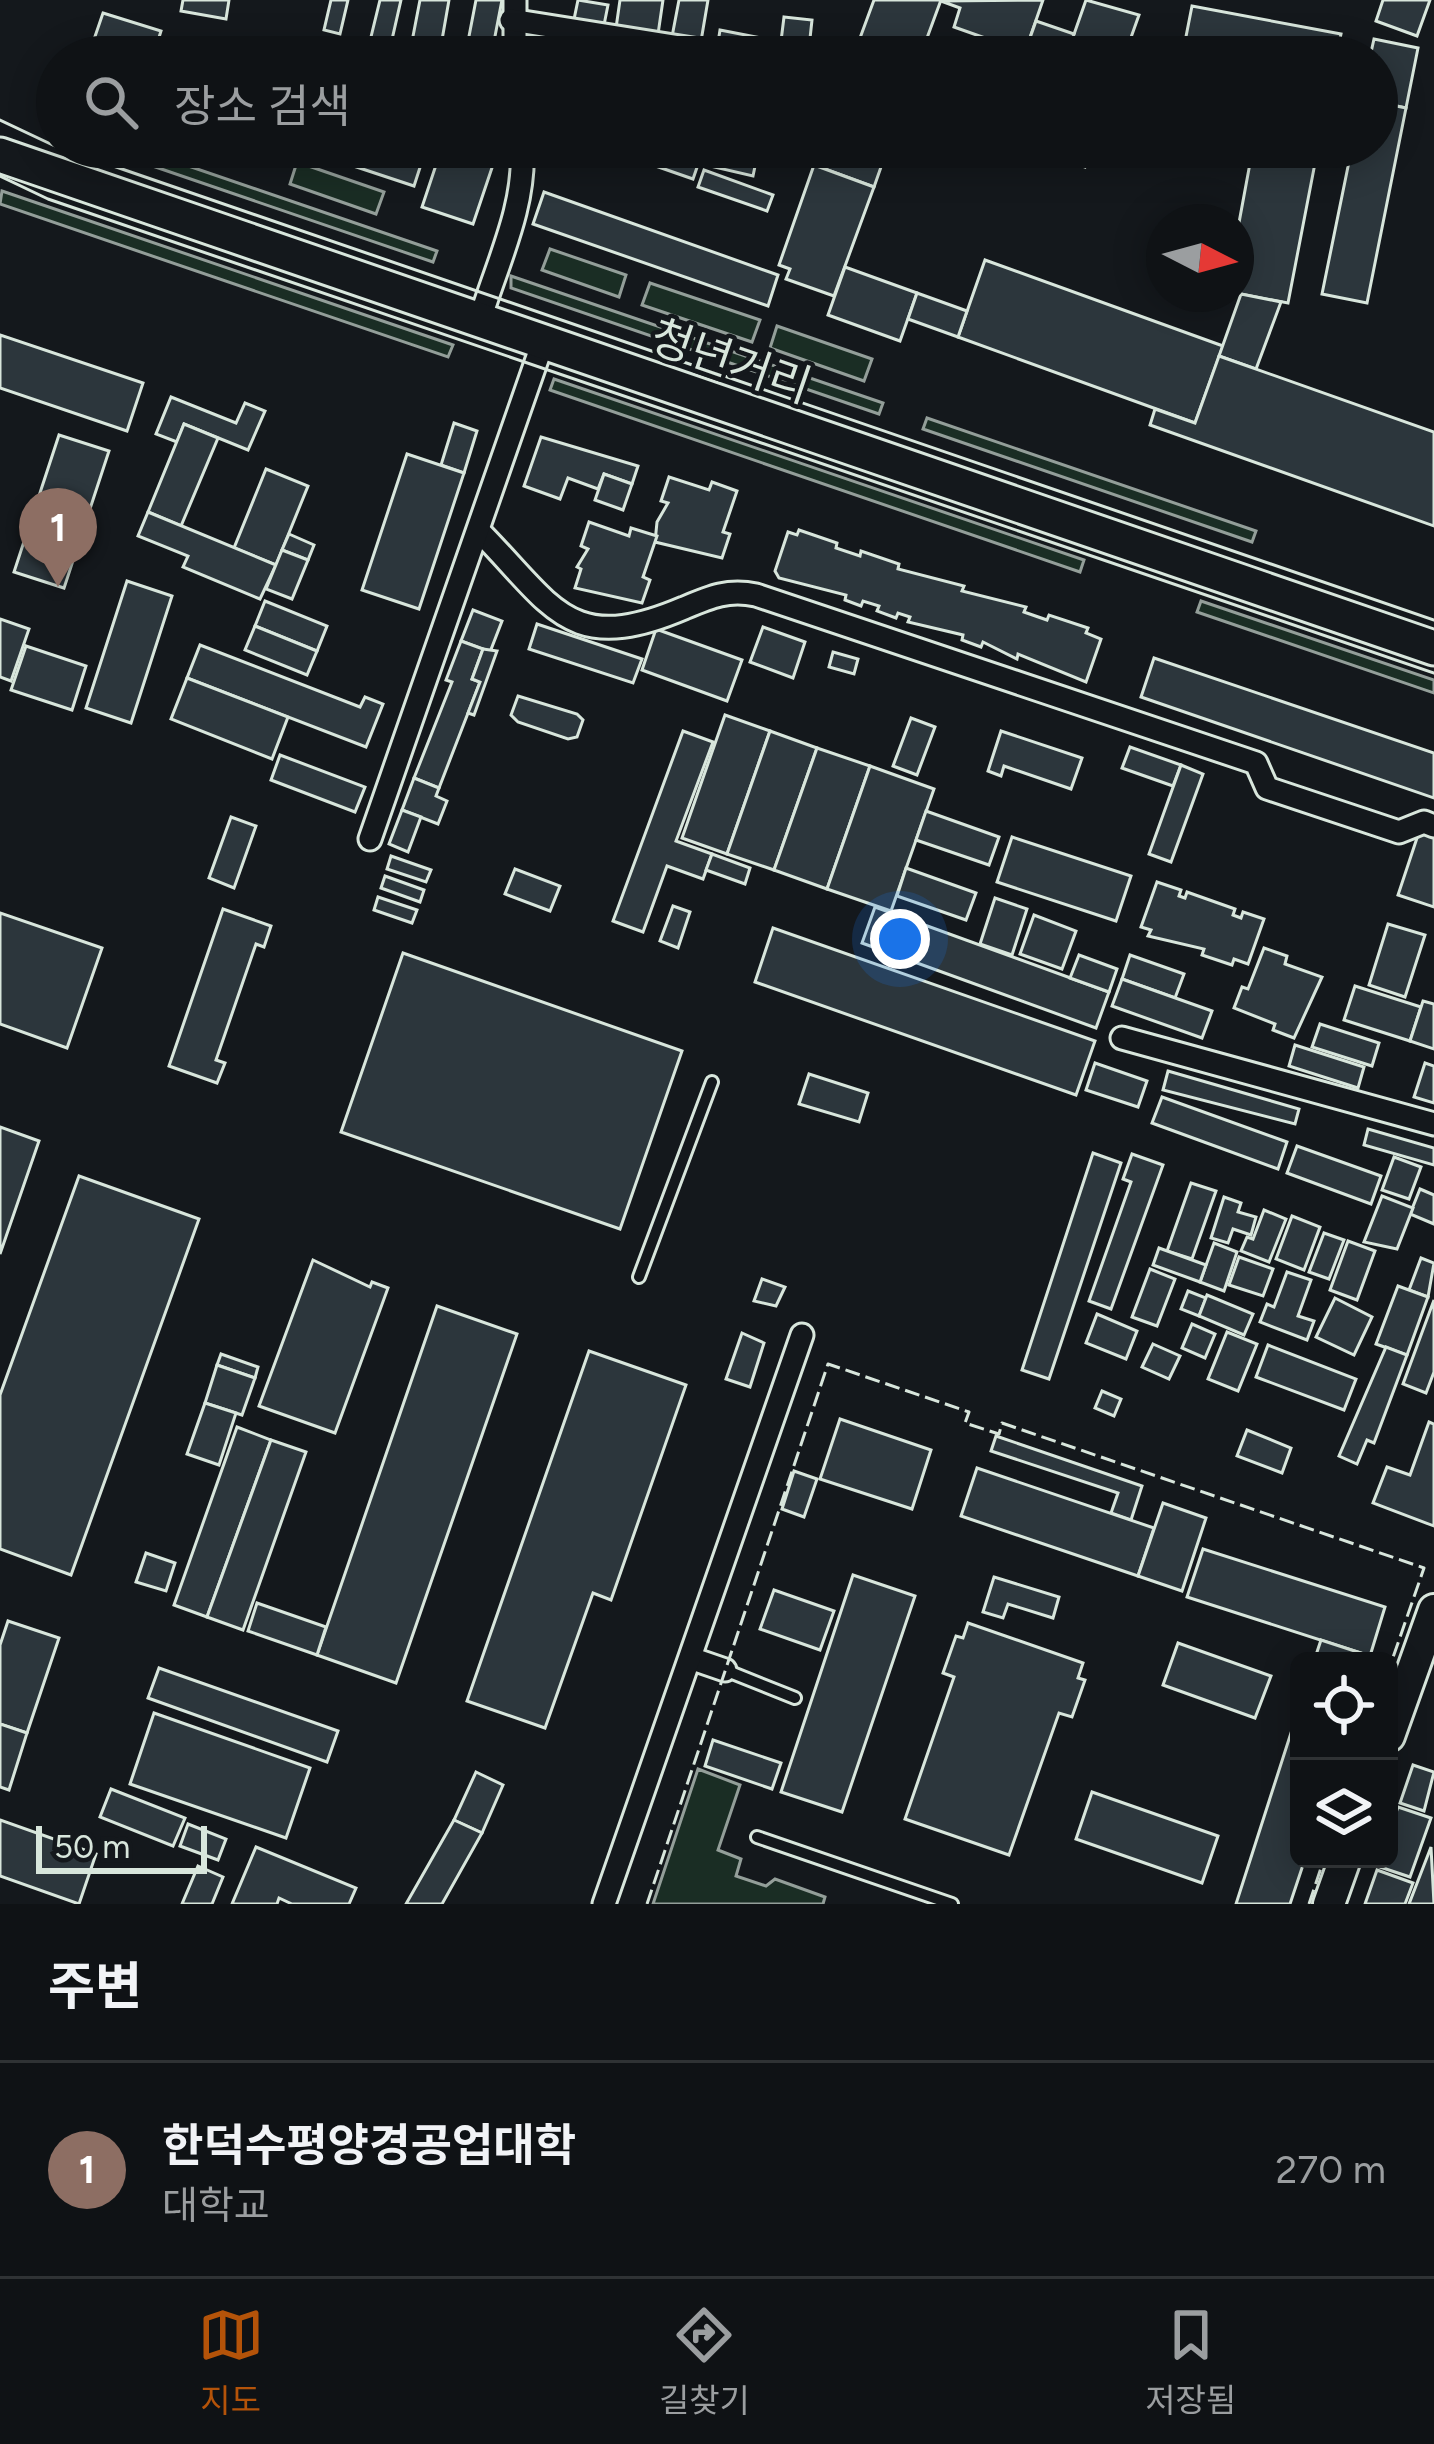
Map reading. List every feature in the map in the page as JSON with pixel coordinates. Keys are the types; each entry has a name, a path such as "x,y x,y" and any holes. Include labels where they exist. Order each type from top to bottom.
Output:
{"main road":[{"name":"청년거리","path":"0,155 36,168"},
{"name":"청년거리","path":"37,168 1434,648"}],"street":[{"path":"513,10 640,36"},
{"path":"479,323 514,220 523,168"},
{"path":"370,838 542,345"},
{"path":"480,532 553,612 612,630 640,627 732,590 756,595 1256,764 1267,788 1399,832 1424,822 1434,826"},
{"path":"1122,1038 1434,1124"},
{"path":"604,1904 802,1335"},
{"path":"1398,1711 1434,1610"},
{"path":"693,1659 725,1670"},
{"path":"1329,1904 1342,1868"}],"lane":[{"path":"639,1277 712,1082"},
{"path":"725,1670 796,1698"},
{"path":"757,1837 952,1904"}],"green space":[{"path":"158,168 194,168 437,251 433,262"},
{"path":"295,168 314,168 384,192 376,214 290,184"},
{"path":"2,191 453,345 448,357 0,204"},
{"path":"550,249 626,275 619,297 542,270"},
{"path":"511,276 883,403 879,414 511,288"},
{"path":"650,283 760,320 752,342 642,305"},
{"path":"777,326 872,359 864,381 770,348"},
{"path":"554,379 1084,560 1080,572 550,390"},
{"path":"927,418 1256,531 1252,542 923,429"},
{"path":"1201,601 1434,680 1434,693 1197,612"},
{"path":"698,1769 740,1785 718,1850 741,1859 736,1876 766,1886 775,1879 825,1897 823,1904 653,1904"}],"building":[{"path":"183,0 229,0 226,19 181,11"},
{"path":"331,0 348,0 340,34 324,30"},
{"path":"380,0 401,0 393,36 371,36"},
{"path":"420,0 449,0 443,36 413,36"},
{"path":"476,0 502,0 495,36 469,36"},
{"path":"578,0 608,5 602,35 572,29"},
{"path":"620,0 663,0 658,36 615,35"},
{"path":"679,0 708,0 702,36 672,36"},
{"path":"874,0 941,0 928,36 861,36"},
{"path":"1043,0 1031,36 980,36 954,27 960,8 941,1"},
{"path":"1086,0 1139,15 1132,36 1073,36"},
{"path":"1383,0 1430,0 1417,36 1376,21"},
{"path":"1192,6 1341,34 1341,36 1186,36"},
{"path":"103,13 161,31 159,36 95,36"},
{"path":"784,17 812,20 810,36 782,36"},
{"path":"1036,21 1074,34 1073,36 1031,36"},
{"path":"720,30 751,36 719,36"},
{"path":"1398,44 1418,48 1406,108 1398,106"},
{"path":"1398,106 1406,108 1398,148"},
{"path":"360,168 420,168 414,186"},
{"path":"435,168 492,168 473,224 422,207"},
{"path":"661,168 697,168 693,179"},
{"path":"718,168 755,168 753,176"},
{"path":"813,168 874,187 834,296 786,279 790,269 779,265"},
{"path":"822,168 881,168 874,187"},
{"path":"1249,168 1314,168 1288,303 1254,296 1254,204 1242,204"},
{"path":"1348,168 1394,168 1367,303 1322,294"},
{"path":"704,170 773,195 767,211 698,187"},
{"path":"544,192 778,275 768,306 533,224"},
{"path":"985,260 1223,346 1195,423 958,337"},
{"path":"845,267 917,293 900,341 828,315"},
{"path":"917,293 967,311 958,337 908,319"},
{"path":"1254,297 1281,302 1256,369 1219,356 1235,312 1254,312"},
{"path":"0,335 143,383 127,431 0,388"},
{"path":"1219,356 1434,432 1434,526 1150,425 1155,409 1195,423"},
{"path":"171,397 236,423 245,403 265,411 248,450 184,424 177,442 156,434"},
{"path":"454,423 477,431 464,473 441,465"},
{"path":"184,424 218,438 181,526 148,512"},
{"path":"59,435 109,451 64,588 14,572"},
{"path":"541,437 638,466 632,484 604,474 598,489 568,478 560,499 524,486"},
{"path":"407,454 464,473 419,609 362,590"},
{"path":"266,469 308,486 276,565 234,548"},
{"path":"604,474 632,484 623,510 595,500"},
{"path":"669,477 709,490 712,482 737,491 723,532 730,534 722,558 655,542 657,522 668,503 661,501"},
{"path":"148,512 276,565 260,599 183,567 188,556 138,536"},
{"path":"589,522 629,536 631,528 657,536 643,577 650,580 642,603 575,588 581,569 577,567 588,549 581,546"},
{"path":"799,530 837,543 836,548 860,556 861,551 899,564 898,569 964,586 962,591 1026,607 1024,612 1047,620 1049,615 1088,628 1086,633 1101,639 1086,682 983,642 981,647 962,640 963,635 908,622 910,617 898,613 896,618 877,611 879,606 863,601 861,606 845,600 846,595 779,578 775,571 788,532 797,535"},
{"path":"289,534 314,545 308,560 282,550"},
{"path":"282,550 308,560 292,599 266,589"},
{"path":"127,581 172,596 131,723 86,708"},
{"path":"265,601 327,626 317,651 255,626"},
{"path":"473,610 502,621 490,652 461,641"},
{"path":"0,619 29,629 11,681 0,677"},
{"path":"537,624 642,659 633,683 529,649"},
{"path":"255,626 317,651 307,675 245,650"},
{"path":"763,627 805,642 793,678 750,662"},
{"path":"656,629 742,660 727,701 642,670"},
{"path":"461,641 483,649 472,679 480,682 439,788 414,778 452,682 446,680"},
{"path":"200,645 360,707 365,697 383,704 366,747 187,678"},
{"path":"26,646 86,666 72,710 11,690"},
{"path":"483,649 497,651 474,715 468,713 480,682 472,679"},
{"path":"833,652 858,659 854,674 829,667"},
{"path":"1154,658 1434,753 1434,798 1141,697"},
{"path":"187,678 288,717 272,759 171,719"},
{"path":"518,696 577,714 583,720 577,737 568,739 518,722 511,715"},
{"path":"725,715 770,731 727,854 682,838"},
{"path":"911,718 935,727 917,775 893,766"},
{"path":"683,731 713,742 676,841 712,854 703,879 667,866 643,932 613,921"},
{"path":"770,731 817,748 774,870 727,854"},
{"path":"1001,731 1082,758 1071,789 1004,766 1001,776 988,771"},
{"path":"1130,747 1181,765 1173,786 1122,768"},
{"path":"817,748 870,766 827,889 774,870"},
{"path":"280,755 365,787 355,812 271,780"},
{"path":"1181,765 1203,774 1171,862 1149,854"},
{"path":"870,766 934,789 891,911 827,889"},
{"path":"414,778 439,788 436,796 447,801 438,824 402,810"},
{"path":"402,810 421,817 408,852 389,844"},
{"path":"926,811 999,837 989,865 916,840"},
{"path":"231,817 256,826 234,888 209,878"},
{"path":"1419,832 1434,837 1434,907 1398,895"},
{"path":"1012,837 1131,876 1116,921 997,882"},
{"path":"712,854 750,868 745,884 706,870"},
{"path":"391,856 431,870 426,882 387,869"},
{"path":"906,868 976,893 966,920 897,896"},
{"path":"515,869 560,886 550,911 505,894"},
{"path":"385,876 424,890 420,902 381,888"},
{"path":"1157,882 1181,890 1179,896 1185,898 1187,892 1235,909 1233,915 1241,918 1243,912 1264,919 1248,964 1234,959 1232,965 1202,955 1204,949 1148,936 1151,930 1141,927"},
{"path":"378,897 417,910 412,923 374,910"},
{"path":"995,898 1027,909 1012,955 980,944"},
{"path":"673,906 690,912 678,948 660,941"},
{"path":"875,907 1109,992 1096,1028 862,943"},
{"path":"223,909 271,926 264,947 256,944 216,1060 225,1063 217,1083 169,1066"},
{"path":"0,913 102,948 67,1048 0,1024"},
{"path":"1034,915 1076,931 1062,969 1020,954"},
{"path":"1388,924 1425,935 1405,997 1369,985"},
{"path":"773,928 1095,1041 1076,1095 755,982"},
{"path":"1264,948 1287,956 1285,964 1322,977 1294,1038 1273,1030 1275,1024 1234,1008 1242,987 1248,989"},
{"path":"403,953 682,1051 620,1229 341,1132"},
{"path":"1079,955 1117,969 1109,992 1070,978"},
{"path":"1130,955 1184,974 1175,998 1122,979"},
{"path":"1122,979 1212,1011 1202,1038 1112,1006"},
{"path":"1355,986 1421,1007 1410,1041 1344,1020"},
{"path":"1423,1001 1434,1004 1434,1049 1410,1041"},
{"path":"1320,1024 1379,1043 1372,1066 1312,1047"},
{"path":"1295,1045 1364,1067 1358,1088 1289,1066"},
{"path":"1095,1063 1147,1081 1138,1107 1086,1090"},
{"path":"1425,1063 1434,1066 1434,1103 1414,1097"},
{"path":"1168,1071 1299,1109 1295,1124 1163,1090"},
{"path":"809,1074 868,1093 859,1122 799,1104"},
{"path":"1162,1097 1287,1142 1278,1169 1152,1123"},
{"path":"0,1127 39,1141 0,1254"},
{"path":"1368,1129 1434,1148 1434,1165 1364,1145"},
{"path":"1297,1146 1381,1176 1371,1204 1287,1173"},
{"path":"1093,1153 1121,1163 1049,1379 1022,1370"},
{"path":"1132,1154 1163,1165 1111,1309 1089,1301 1131,1182 1123,1179"},
{"path":"1394,1157 1421,1167 1409,1199 1382,1190"},
{"path":"79,1176 199,1219 71,1575 0,1549 0,1395"},
{"path":"1191,1183 1216,1191 1192,1259 1167,1251"},
{"path":"1420,1189 1434,1195 1434,1224 1410,1214"},
{"path":"1382,1196 1413,1208 1397,1249 1364,1242"},
{"path":"1224,1197 1241,1203 1238,1212 1256,1217 1251,1235 1233,1229 1228,1243 1211,1238"},
{"path":"1264,1210 1286,1219 1269,1262 1241,1251 1247,1237 1253,1239"},
{"path":"1292,1216 1320,1227 1304,1270 1276,1259"},
{"path":"1324,1233 1344,1240 1329,1279 1309,1272"},
{"path":"1348,1241 1375,1251 1357,1300 1330,1290"},
{"path":"1214,1243 1237,1252 1224,1291 1200,1282"},
{"path":"1159,1248 1206,1265 1200,1282 1153,1265"},
{"path":"1239,1257 1273,1269 1263,1296 1229,1285"},
{"path":"1421,1258 1434,1263 1428,1297 1409,1290"},
{"path":"313,1260 370,1287 372,1282 388,1288 335,1433 259,1406"},
{"path":"1150,1269 1175,1279 1157,1326 1132,1317"},
{"path":"1287,1272 1311,1280 1298,1316 1314,1321 1307,1340 1260,1322 1267,1304 1274,1307"},
{"path":"762,1279 785,1287 776,1306 754,1301"},
{"path":"1398,1286 1428,1297 1407,1355 1376,1344"},
{"path":"1188,1291 1206,1298 1199,1316 1181,1309"},
{"path":"1207,1295 1253,1314 1244,1335 1199,1316"},
{"path":"1335,1298 1372,1317 1354,1355 1316,1337"},
{"path":"1434,1300 1434,1372 1426,1393 1403,1384"},
{"path":"437,1306 517,1334 396,1683 317,1655"},
{"path":"1097,1314 1137,1331 1126,1359 1086,1343"},
{"path":"1192,1324 1215,1334 1205,1358 1182,1348"},
{"path":"1227,1332 1257,1344 1238,1391 1208,1379"},
{"path":"742,1333 764,1343 750,1387 726,1379"},
{"path":"1153,1344 1180,1356 1169,1379 1142,1367"},
{"path":"1268,1345 1356,1379 1344,1410 1256,1377"},
{"path":"1386,1347 1407,1355 1374,1443 1367,1440 1357,1464 1339,1456"},
{"path":"589,1351 686,1385 611,1600 593,1593 545,1728 467,1701"},
{"path":"221,1354 258,1367 255,1378 217,1365"},
{"path":"217,1365 255,1378 242,1415 205,1403"},
{"path":"1102,1391 1121,1399 1114,1416 1095,1408"},
{"path":"205,1403 236,1413 219,1465 187,1454"},
{"path":"840,1419 931,1450 912,1509 820,1479"},
{"path":"1429,1422 1434,1424 1434,1526 1373,1503 1387,1467 1410,1475"},
{"path":"237,1427 271,1440 207,1617 174,1605"},
{"path":"1247,1430 1291,1448 1282,1473 1237,1456"},
{"path":"996,1436 1142,1486 1131,1520 1111,1513 1118,1493 991,1451"},
{"path":"271,1440 306,1452 243,1630 207,1617"},
{"path":"977,1468 1154,1528 1138,1576 961,1516"},
{"path":"794,1471 817,1479 804,1517 782,1509"},
{"path":"1163,1503 1206,1518 1182,1591 1138,1576"},
{"path":"1203,1549 1385,1607 1371,1652 1358,1652 1187,1597"},
{"path":"146,1553 175,1563 166,1591 136,1582"},
{"path":"853,1575 915,1596 842,1812 781,1792"},
{"path":"994,1577 1059,1597 1053,1618 1008,1604 1003,1618 983,1612"},
{"path":"774,1590 834,1611 820,1650 760,1629"},
{"path":"257,1603 326,1627 317,1655 248,1631"},
{"path":"8,1621 59,1638 27,1733 0,1724 0,1645"},
{"path":"968,1623 1083,1663 1078,1678 1085,1680 1072,1717 1059,1713 1009,1855 905,1819 954,1677 943,1673 956,1636 963,1638"},
{"path":"1321,1640 1358,1652 1317,1652"},
{"path":"1178,1643 1271,1676 1255,1718 1163,1685"},
{"path":"159,1668 338,1731 327,1762 148,1698"},
{"path":"154,1713 310,1768 286,1838 130,1784"},
{"path":"0,1724 27,1733 9,1790 0,1787"},
{"path":"1290,1736 1290,1868 1302,1868 1290,1904 1236,1904"},
{"path":"713,1740 781,1763 772,1789 705,1766"},
{"path":"1413,1765 1434,1772 1424,1811 1400,1803"},
{"path":"476,1772 503,1785 482,1833 454,1820"},
{"path":"111,1789 185,1818 173,1846 100,1817"},
{"path":"1092,1792 1218,1836 1202,1883 1076,1839"},
{"path":"1398,1807 1431,1818 1410,1877 1383,1868 1398,1868"},
{"path":"0,1820 96,1854 79,1904 0,1876"},
{"path":"454,1820 482,1833 442,1904 406,1904"},
{"path":"188,1824 226,1839 218,1860 180,1846"},
{"path":"256,1847 356,1888 349,1904 292,1904 279,1898 277,1904 232,1904"},
{"path":"1431,1847 1434,1904 1409,1904"},
{"path":"198,1866 223,1877 212,1904 182,1904"},
{"path":"1377,1870 1413,1883 1405,1904 1365,1904"}],"tram line":[{"path":"0,120 36,137"},
{"path":"119,168 1434,620"},
{"path":"0,176 48,199 1434,673"}],"fence":[{"path":"647,1904 828,1364 969,1412 965,1423 999,1434 1002,1423 1424,1568 1395,1652"},
{"path":"1309,1904 1321,1868"}],"place":[{"name":"한덕수평양경공업대학","path":"58,587"}]}
